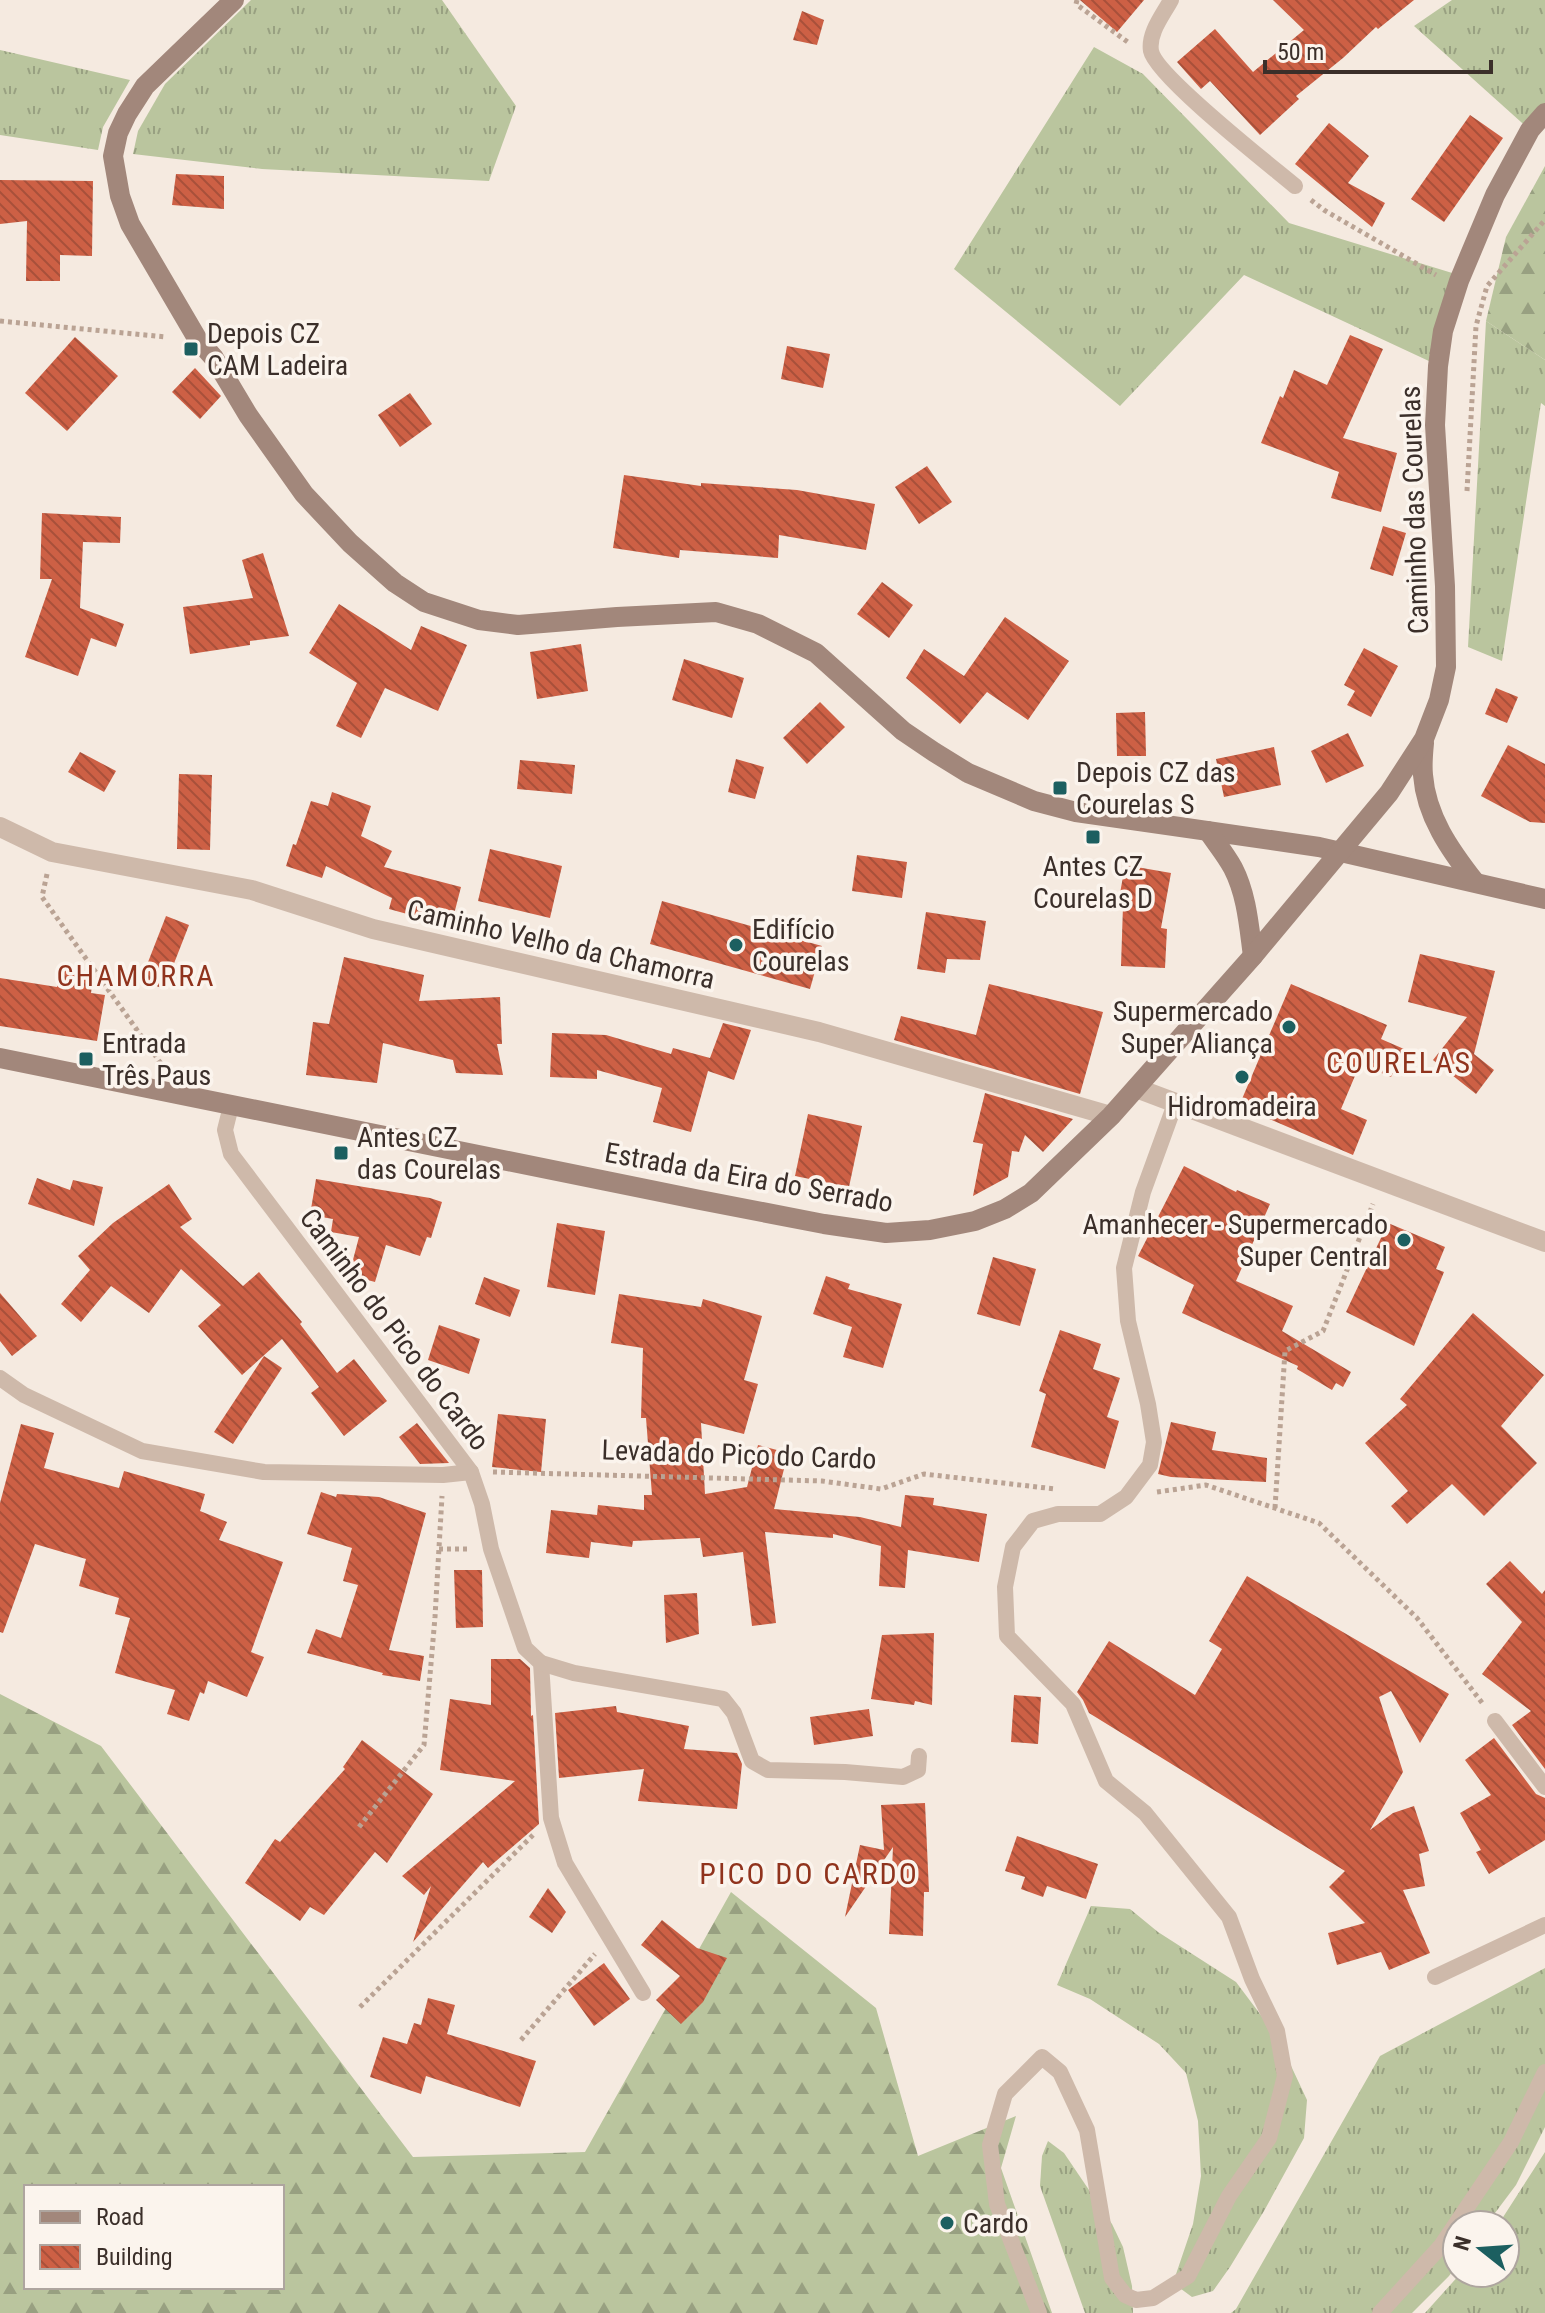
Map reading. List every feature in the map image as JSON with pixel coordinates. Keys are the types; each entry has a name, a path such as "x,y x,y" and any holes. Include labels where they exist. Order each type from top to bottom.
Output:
{"main road":[{"path":"234,0 145,86 118,133 113,156 115,177 130,224 198,340 214,358 248,415 304,494 350,543 395,583 424,602 479,620 518,625 716,612 758,624 816,653 903,731 968,773 1034,801 1076,812 1341,851 1545,899"},
{"name":"Caminho das Courelas","path":"1341,851 1389,793 1424,739 1439,700 1446,667 1445,586 1435,425 1443,331 1459,281 1495,195 1530,130 1545,113"},
{"path":"1424,739 1423,775 1431,815 1453,855 1475,882"},
{"path":"1208,831 1234,869 1242,890 1253,956"},
{"name":"Estrada da Eira do Serrado","path":"0,1058 824,1224 886,1233 945,1227 975,1221 1005,1209 1031,1193 1111,1116 1341,851"}],"street":[{"name":"Caminho Velho da Chamorra","path":"0,827 52,852 252,890 373,929 819,1032 1111,1116"},
{"path":"1136,1088 1545,1242"}],"lane":[{"path":"1171,0 1152,39 1155,63 1178,87 1295,186"},
{"path":"1039,2313 997,2204 990,2145 1005,2094 1042,2057 1060,2072 1087,2130 1112,2278 1125,2295 1136,2300 1153,2298 1188,2276 1229,2196 1269,2138 1285,2076 1277,2031 1252,1979 1229,1917 1145,1813 1106,1781 1073,1704 1007,1636 1005,1587 1013,1547 1033,1521 1058,1514 1100,1514 1126,1497 1150,1465 1154,1442 1128,1321 1124,1268 1143,1192 1175,1104"},
{"name":"Caminho do Pico do Cardo","path":"231,1106 225,1130 231,1154 471,1472 482,1504 491,1549 525,1648 541,1663"},
{"path":"0,1378 24,1395 142,1451 264,1472 443,1475 471,1472"},
{"path":"643,1993 565,1863 551,1818 541,1663 574,1673 723,1699 734,1713 752,1761 768,1770 903,1777 918,1770 919,1756"},
{"path":"1495,1721 1545,1787"},
{"path":"1435,1977 1545,1925"},
{"path":"1380,2313 1441,2246 1511,2142 1545,2072"}],"path":[{"path":"1077,0 1076,4 1155,63"},
{"path":"1295,186 1324,210 1435,275 1445,275"},
{"path":"1467,499 1476,326 1487,286 1545,220"},
{"path":"0,321 198,340"},
{"path":"52,852 42,897 168,1073 166,1092"},
{"path":"1275,1508 1285,1351 1323,1331 1382,1180"},
{"name":"Levada do Pico do Cardo","path":"471,1472 822,1481 881,1489 924,1474 1064,1490"},
{"path":"359,1827 424,1745 443,1475"},
{"path":"1126,1497 1206,1485 1319,1523 1417,1618 1495,1721"},
{"path":"360,2007 551,1818"},
{"path":"521,2040 608,1938"}],"green space":[{"path":"251,0 442,0 516,106 489,181 262,169 133,154 138,131 165,84"},
{"path":"1452,0 1545,0 1545,113 1530,130 1414,26"},
{"path":"1094,47 1143,74 1289,223 1462,276 1431,362 1244,275 1120,406 954,269"},
{"path":"0,50 130,80 103,127 98,150 0,135"},
{"path":"1545,166 1545,360 1486,321 1506,237"},
{"path":"1486,321 1545,360 1545,406 1541,403 1502,661 1468,647"},
{"path":"0,1694 101,1746 413,2157 585,2152 731,1892 876,2008 918,2156 1016,2116 1001,2168 1052,2313 0,2313"},
{"path":"1091,1906 1130,1909 1158,1932 1236,1982 1278,2038 1307,2100 1304,2138 1264,2211 1213,2291 1192,2297 1173,2283 1193,2224 1201,2176 1198,2121 1186,2073 1159,2044 1090,1999 1057,1985"},
{"path":"1545,1968 1545,2127 1516,2185 1498,2209 1441,2209 1441,2284 1412,2313 1231,2313 1236,2309 1380,2056"},
{"path":"1048,2141 1064,2153 1112,2224 1123,2247 1132,2286 1133,2313 1085,2313 1040,2186 1042,2156"},
{"path":"1545,2152 1545,2313 1425,2313 1447,2289 1521,2289 1521,2209 1508,2209"}],"building":[{"path":"1080,0 1144,0 1117,32"},
{"path":"1273,0 1414,0 1378,29 1376,27 1296,96 1299,99 1260,135 1210,81 1201,89 1177,62 1215,29 1253,72 1304,30"},
{"path":"802,11 824,20 817,45 793,40"},
{"path":"1470,115 1503,138 1444,222 1411,199"},
{"path":"1329,123 1369,156 1348,183 1385,203 1372,227 1295,164"},
{"path":"176,174 224,176 224,209 172,205"},
{"path":"0,180 93,181 92,256 60,255 60,281 26,281 27,221 0,224"},
{"path":"1350,335 1383,349 1343,438 1397,453 1381,512 1331,498 1339,472 1261,443 1294,370 1327,385"},
{"path":"75,337 118,376 67,431 25,393"},
{"path":"787,346 830,354 823,388 781,379"},
{"path":"195,368 221,396 200,419 172,392"},
{"path":"410,393 432,424 400,447 378,415"},
{"path":"927,466 952,502 919,524 895,487"},
{"path":"624,475 701,486 701,483 797,490 875,504 866,550 779,535 778,558 680,550 679,558 613,548"},
{"path":"42,513 121,517 120,543 83,542 80,608 124,624 116,647 91,638 78,676 25,657 52,579 40,579"},
{"path":"1383,526 1406,533 1393,576 1370,569"},
{"path":"263,553 289,636 190,654 183,607 253,598 242,560"},
{"path":"882,582 913,605 889,638 857,614"},
{"path":"339,604 411,650 421,626 467,645 438,711 385,688 361,738 336,726 357,683 309,653"},
{"path":"1005,617 1069,661 1028,720 987,692 960,724 906,678 924,649 964,676"},
{"path":"581,644 588,691 537,699 530,652"},
{"path":"1364,648 1398,666 1371,717 1347,705 1355,691 1344,685"},
{"path":"684,659 744,678 732,718 672,700"},
{"path":"1496,688 1518,697 1507,723 1485,714"},
{"path":"820,702 845,727 807,764 783,738"},
{"path":"1145,712 1146,756 1117,756 1116,713"},
{"path":"1348,733 1364,766 1326,783 1311,751"},
{"path":"1508,745 1545,764 1545,823 1530,822 1481,796"},
{"path":"1274,747 1281,785 1224,797 1216,759"},
{"path":"80,752 116,771 104,792 68,772"},
{"path":"736,759 764,767 755,799 728,792"},
{"path":"520,760 575,765 572,794 517,789"},
{"path":"179,774 212,775 210,850 177,849"},
{"path":"332,792 371,806 361,836 392,851 384,867 461,887 451,926 389,909 392,898 326,866 322,878 286,866 311,801 328,806"},
{"path":"490,849 562,866 550,918 478,901"},
{"path":"857,855 907,862 902,898 852,891"},
{"path":"1125,865 1171,873 1161,928 1167,929 1165,968 1121,966 1123,906 1118,905"},
{"name":"Edifício Courelas","path":"662,901 822,946 810,989 650,944"},
{"path":"926,912 986,921 980,960 947,959 945,973 917,969"},
{"path":"166,916 189,925 164,989 141,980"},
{"path":"1420,954 1495,971 1474,1054 1494,1070 1476,1094 1433,1060 1467,1017 1408,1002"},
{"path":"344,957 424,975 419,1001 500,997 502,1044 497,1044 503,1075 456,1073 453,1060 383,1043 377,1083 306,1075 313,1022 329,1024"},
{"path":"60,968 94,972 91,993 105,995 97,1041 0,1026 0,978 57,987"},
{"path":"989,984 1103,1012 1080,1094 894,1040 901,1016 976,1035"},
{"path":"1291,984 1387,1025 1381,1039 1404,1049 1391,1077 1360,1064 1341,1109 1367,1120 1353,1155 1239,1106"},
{"path":"723,1023 751,1030 734,1080 708,1071 691,1132 653,1122 662,1088 597,1070 597,1079 550,1077 552,1033 606,1035 671,1054 673,1048 710,1058"},
{"path":"985,1093 1073,1119 1043,1152 1025,1135 1019,1152 1012,1151 1008,1177 973,1196 983,1144 973,1142"},
{"path":"808,1114 862,1126 849,1187 795,1176"},
{"path":"1184,1166 1236,1192 1270,1204 1236,1281 1293,1306 1282,1331 1351,1372 1343,1387 1336,1383 1332,1390 1297,1369 1298,1366 1182,1313 1194,1285 1138,1256"},
{"path":"37,1178 70,1190 73,1180 103,1187 94,1226 28,1204"},
{"path":"316,1179 442,1202 431,1238 427,1237 420,1256 386,1245 375,1282 349,1275 359,1237 331,1232 333,1219 310,1215"},
{"path":"169,1184 192,1219 180,1227 243,1286 259,1272 302,1322 300,1324 337,1373 354,1359 387,1401 344,1436 311,1393 319,1387 282,1339 242,1375 198,1326 221,1305 181,1269 149,1313 111,1286 81,1322 61,1304 90,1270 78,1256 113,1223"},
{"path":"557,1223 605,1231 595,1295 547,1287"},
{"path":"1388,1223 1445,1247 1436,1269 1444,1272 1414,1346 1346,1312"},
{"path":"993,1257 1036,1269 1020,1326 977,1314"},
{"path":"826,1276 850,1284 848,1289 902,1304 883,1368 843,1357 852,1327 813,1314"},
{"path":"484,1277 520,1290 510,1317 475,1304"},
{"path":"0,1293 37,1336 12,1356 0,1341"},
{"path":"619,1294 701,1307 703,1299 762,1316 744,1380 758,1384 744,1434 701,1423 705,1494 747,1487 758,1445 788,1453 774,1509 860,1517 901,1527 905,1495 934,1498 933,1505 987,1514 979,1562 908,1550 905,1588 879,1586 881,1546 833,1534 833,1538 765,1532 776,1623 752,1626 743,1552 703,1557 700,1538 633,1541 632,1547 591,1542 589,1558 546,1553 551,1510 597,1515 598,1505 644,1510 644,1495 652,1495 646,1418 641,1418 643,1348 611,1343"},
{"path":"1473,1313 1544,1375 1501,1426 1537,1463 1484,1516 1452,1484 1407,1524 1391,1506 1408,1491 1365,1443 1407,1405 1400,1399"},
{"path":"439,1325 480,1339 469,1374 428,1360"},
{"path":"1060,1330 1101,1344 1093,1369 1120,1378 1107,1417 1119,1421 1105,1469 1031,1447 1046,1394 1039,1391"},
{"path":"264,1356 282,1368 233,1444 214,1432"},
{"path":"498,1414 546,1419 541,1472 492,1467"},
{"path":"1171,1422 1216,1432 1212,1450 1267,1458 1266,1482 1158,1474"},
{"path":"417,1423 449,1463 420,1464 399,1437"},
{"path":"21,1424 54,1433 44,1468 119,1488 124,1471 205,1494 200,1511 227,1522 219,1540 283,1562 251,1652 264,1657 247,1697 208,1681 204,1694 200,1692 189,1721 167,1714 175,1690 115,1673 130,1618 115,1614 119,1598 79,1586 86,1559 35,1544 3,1633 0,1632 0,1503"},
{"path":"321,1492 336,1497 337,1494 379,1497 426,1513 389,1650 424,1656 420,1681 382,1675 307,1653 316,1629 341,1638 358,1585 343,1581 352,1548 307,1534"},
{"path":"1510,1561 1542,1594 1545,1590 1545,1769 1512,1725 1531,1711 1482,1674 1522,1622 1486,1584"},
{"path":"454,1570 482,1570 483,1627 456,1628"},
{"path":"1247,1576 1449,1694 1420,1743 1391,1691 1379,1697 1403,1772 1370,1830 1393,1813 1414,1806 1429,1851 1419,1854 1425,1886 1403,1890 1430,1953 1389,1970 1381,1952 1337,1965 1328,1933 1365,1923 1329,1887 1345,1871 1089,1713 1077,1692 1109,1641 1195,1695 1222,1649 1209,1641"},
{"path":"697,1593 699,1634 666,1643 664,1595"},
{"path":"934,1633 932,1705 871,1699 882,1635"},
{"path":"491,1659 520,1659 530,1668 539,1824 488,1868 483,1862 413,1942 431,1886 424,1895 402,1876 515,1781 440,1770 450,1699 491,1705"},
{"path":"1014,1695 1041,1697 1038,1744 1011,1742"},
{"path":"616,1706 617,1712 689,1726 684,1749 737,1753 742,1764 737,1809 638,1801 644,1769 559,1778 555,1713"},
{"path":"869,1709 873,1736 814,1745 810,1717"},
{"path":"1494,1738 1536,1794 1545,1798 1545,1840 1489,1874 1476,1852 1481,1850 1460,1813 1491,1795 1465,1760"},
{"path":"362,1740 433,1794 387,1863 375,1852 324,1915 310,1907 300,1921 245,1883 275,1839 280,1842 345,1769 343,1767"},
{"path":"925,1803 929,1892 924,1892 923,1936 889,1934 893,1847 845,1917 860,1845 884,1850 881,1805"},
{"path":"1017,1836 1098,1864 1086,1899 1047,1886 1043,1897 1021,1889 1025,1877 1005,1871"},
{"path":"548,1888 566,1912 552,1933 529,1917"},
{"path":"662,1920 697,1948 727,1958 703,2002 681,2024 656,2000 680,1976 641,1945"},
{"path":"604,1963 630,1999 594,2026 568,1990"},
{"path":"428,1998 455,2005 447,2034 536,2061 520,2107 426,2076 421,2094 370,2077 383,2037 407,2044 414,2023 421,2025"}],"place":[{"name":"Depois CZ CAM Ladeira","path":"191,349"},
{"name":"Depois CZ das Courelas S","path":"1060,788"},
{"name":"Antes CZ Courelas D","path":"1093,837"},
{"name":"Edifício Courelas","path":"736,945"},
{"name":"Supermercado Super Aliança","path":"1289,1027"},
{"name":"Entrada Três Paus","path":"86,1059"},
{"name":"Hidromadeira","path":"1242,1077"},
{"name":"Antes CZ das Courelas","path":"341,1153"},
{"name":"Amanhecer - Supermercado Super Central","path":"1404,1240"},
{"name":"Cardo","path":"947,2223"}],"district":[{"name":"CHAMORRA","path":"136,976"},
{"name":"COURELAS","path":"1399,1063"},
{"name":"PICO DO CARDO","path":"809,1874"}]}
